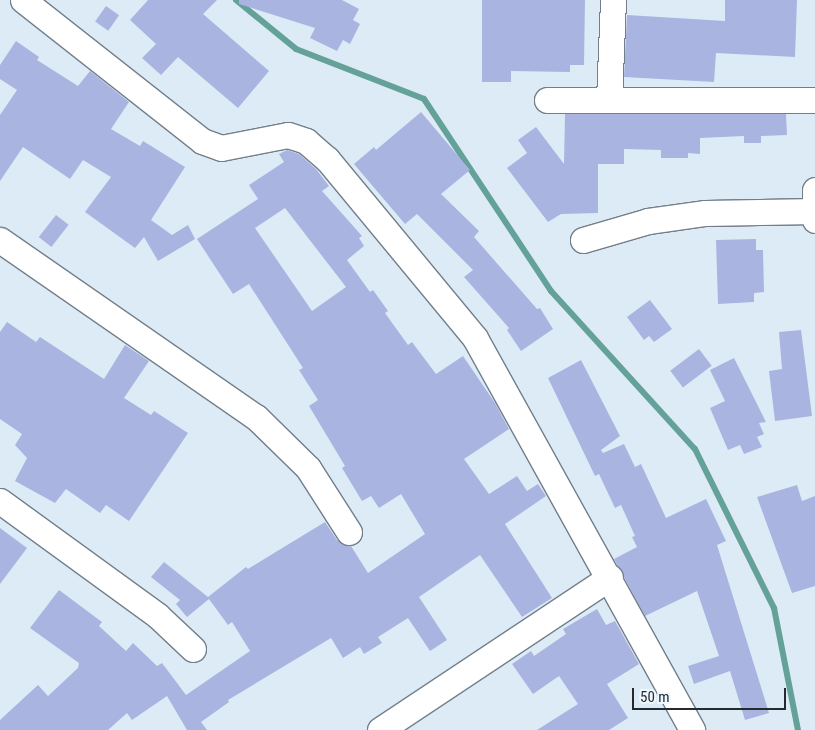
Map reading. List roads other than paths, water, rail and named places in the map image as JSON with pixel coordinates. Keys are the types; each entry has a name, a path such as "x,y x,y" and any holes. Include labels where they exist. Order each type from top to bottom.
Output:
{"street":[{"path":"23,0 202,141 221,148 288,135 306,141 326,159 476,338 610,577 692,730"},
{"path":"609,100 613,0"},
{"path":"547,100 815,100"},
{"path":"815,190 815,220"},
{"path":"583,240 648,221 705,213 815,210"},
{"path":"0,240 256,417 308,468 349,532"},
{"path":"0,501 158,616 194,650"},
{"path":"380,730 610,577"}],"waterway":[{"path":"236,0 296,49 424,99 551,291 695,449 774,608 798,730"}]}
